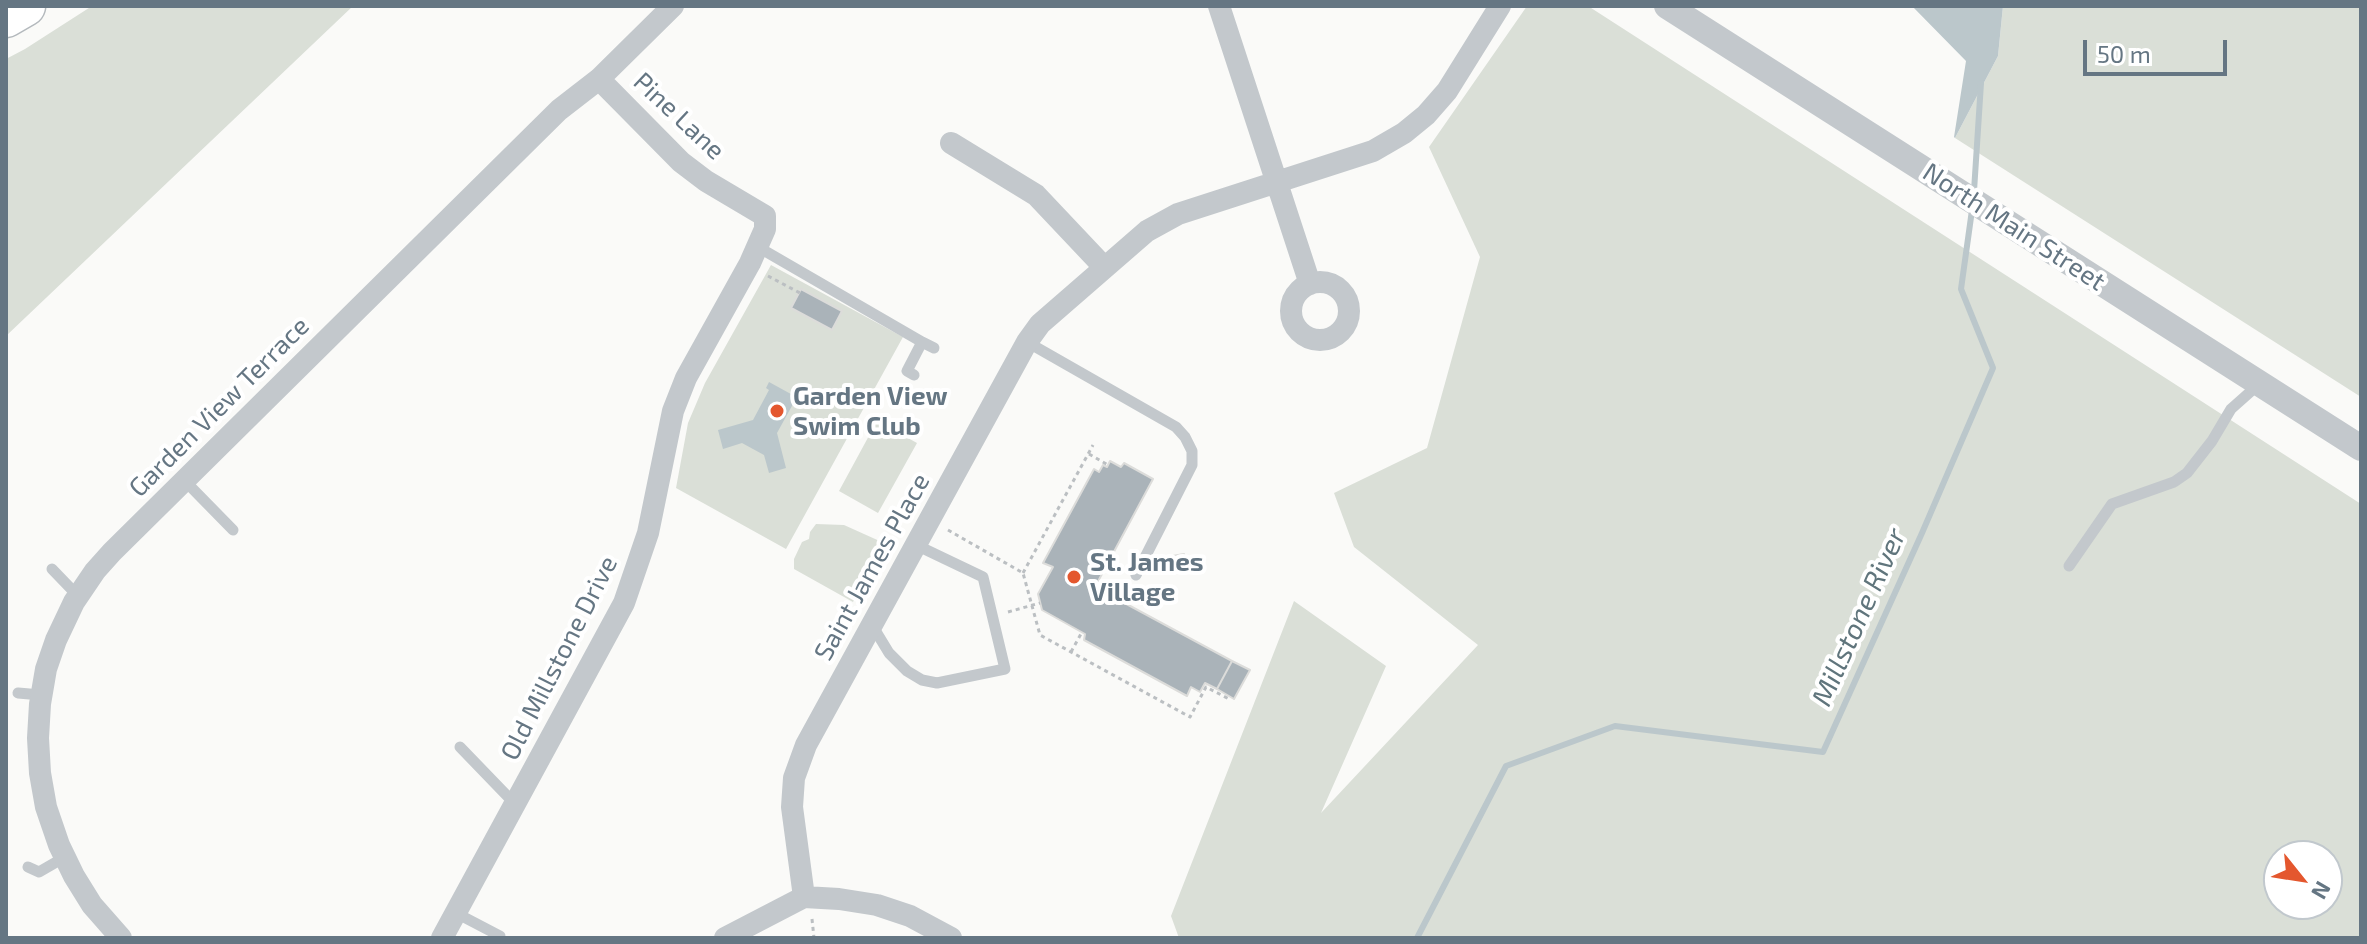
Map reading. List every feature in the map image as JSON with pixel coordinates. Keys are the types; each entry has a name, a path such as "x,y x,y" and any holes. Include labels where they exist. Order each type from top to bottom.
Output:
{"highway":[{"path":"6,17 25,6"}],"street":[{"name":"Garden View Terrace","path":"121,938 92,905 65,857 46,807 40,773 38,738 46,669 56,640 78,596 112,552 559,110 599,79 673,6"},
{"path":"1219,6 1310,284"},
{"name":"Saint James Place","path":"808,908 792,807 794,778 806,745 1027,342 1040,324 1147,231 1178,214 1373,151 1404,133 1426,115 1447,91 1500,6"},
{"name":"North Main Street","path":"1667,6 2361,448"},
{"name":"Pine Lane","path":"599,79 681,162 706,181 765,216"},
{"path":"951,143 1036,195 1104,267"},
{"name":"Old Millstone Drive","path":"442,938 624,603 648,533 677,400 758,247 765,229 765,216"},
{"path":"725,938 839,899 877,905 910,916 951,938"}],"lane":[{"path":"758,247 934,348"},
{"path":"914,375 907,371 922,342"},
{"path":"1027,342 1176,427 1192,451 1192,465 1136,575"},
{"path":"2069,566 2112,504 2174,482 2187,473 2212,441 2231,409 2260,383"},
{"path":"185,481 233,530"},
{"path":"872,625 889,653 907,671 922,680 937,683 1005,669 983,577 916,545"},
{"path":"52,569 78,596"},
{"path":"18,693 41,695"},
{"path":"460,747 515,804"},
{"path":"28,867 39,872 65,857"},
{"path":"456,913 500,936"}],"path":[{"path":"764,274 800,293"},
{"path":"1093,445 1023,573 1040,635 1190,717 1206,687 1229,699"},
{"path":"1089,454 1108,465"},
{"path":"948,530 1023,573"},
{"path":"993,617 1040,603"},
{"path":"1071,652 1082,632"},
{"path":"808,908 814,938"}],"shaded area":[{"path":"92,6 353,6 6,336 6,59"},
{"path":"1527,6 1588,6 2361,504 2361,938 1179,938 1171,916 1294,601 1386,666 1321,813 1478,645 1354,547 1334,493 1427,448 1480,257 1429,147"},
{"path":"1912,6 2003,6 1998,56 1955,138 1966,61"},
{"path":"2003,6 2361,6 2361,397 1955,138 1998,56"},
{"name":"Garden View Swim Club","path":"771,265 903,337 786,549 676,488 688,423 705,383"},
{"path":"769,382 800,399 796,405 793,404 777,433 786,468 769,473 764,455 742,443 723,449 718,430 753,420 769,390 766,388"},
{"path":"877,421 917,443 878,513 839,491"},
{"path":"816,524 844,525 884,543 853,602 794,569 794,559 802,542 809,539"}],"building":[{"path":"801,289 842,311 832,330 791,308"},
{"name":"St. James Village","path":"1110,461 1121,467 1124,463 1153,479 1095,587 1232,661 1217,689 1205,683 1200,692 1191,687 1187,696 1084,640 1085,634 1042,610 1038,594 1053,567 1043,563 1094,469 1099,472"},
{"path":"1184,554 1186,564 1163,568 1161,558"},
{"path":"1232,661 1250,670 1234,699 1217,689"}],"waterway":[{"name":"Millstone River","path":"1974,191 1981,83"},
{"name":"Millstone River","path":"1417,938 1506,766 1615,726 1823,752 1993,368 1961,289 1972,210"}],"place":[{"name":"Garden View Swim Club","path":"777,411"},
{"name":"St. James Village","path":"1074,577"}]}
